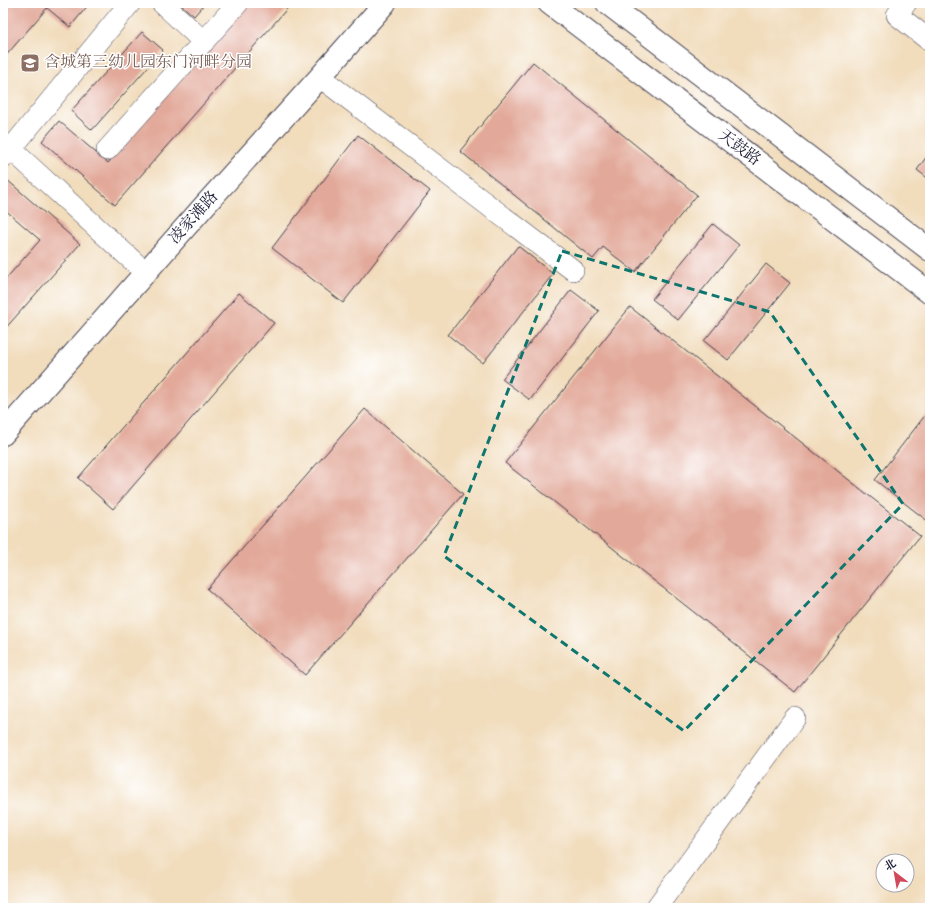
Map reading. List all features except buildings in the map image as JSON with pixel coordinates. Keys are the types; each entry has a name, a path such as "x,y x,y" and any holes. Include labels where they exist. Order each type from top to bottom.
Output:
{"main road":[{"name":"凌家滩路","path":"4,430 385,3"},
{"name":"天鼓路","path":"549,3 930,293"},
{"path":"606,3 930,250"}],"street":[{"path":"130,3 7,153 146,272"},
{"path":"162,3 204,42"},
{"path":"107,150 238,3"},
{"path":"906,3 896,15 930,41"},
{"path":"320,77 573,270"},
{"path":"656,908 795,718"}],"highlighted area":[{"path":"562,251 770,312 903,504 684,731 444,556"}],"place":[{"name":"含城第三幼儿园东门河畔分园","path":"30,63"}]}
